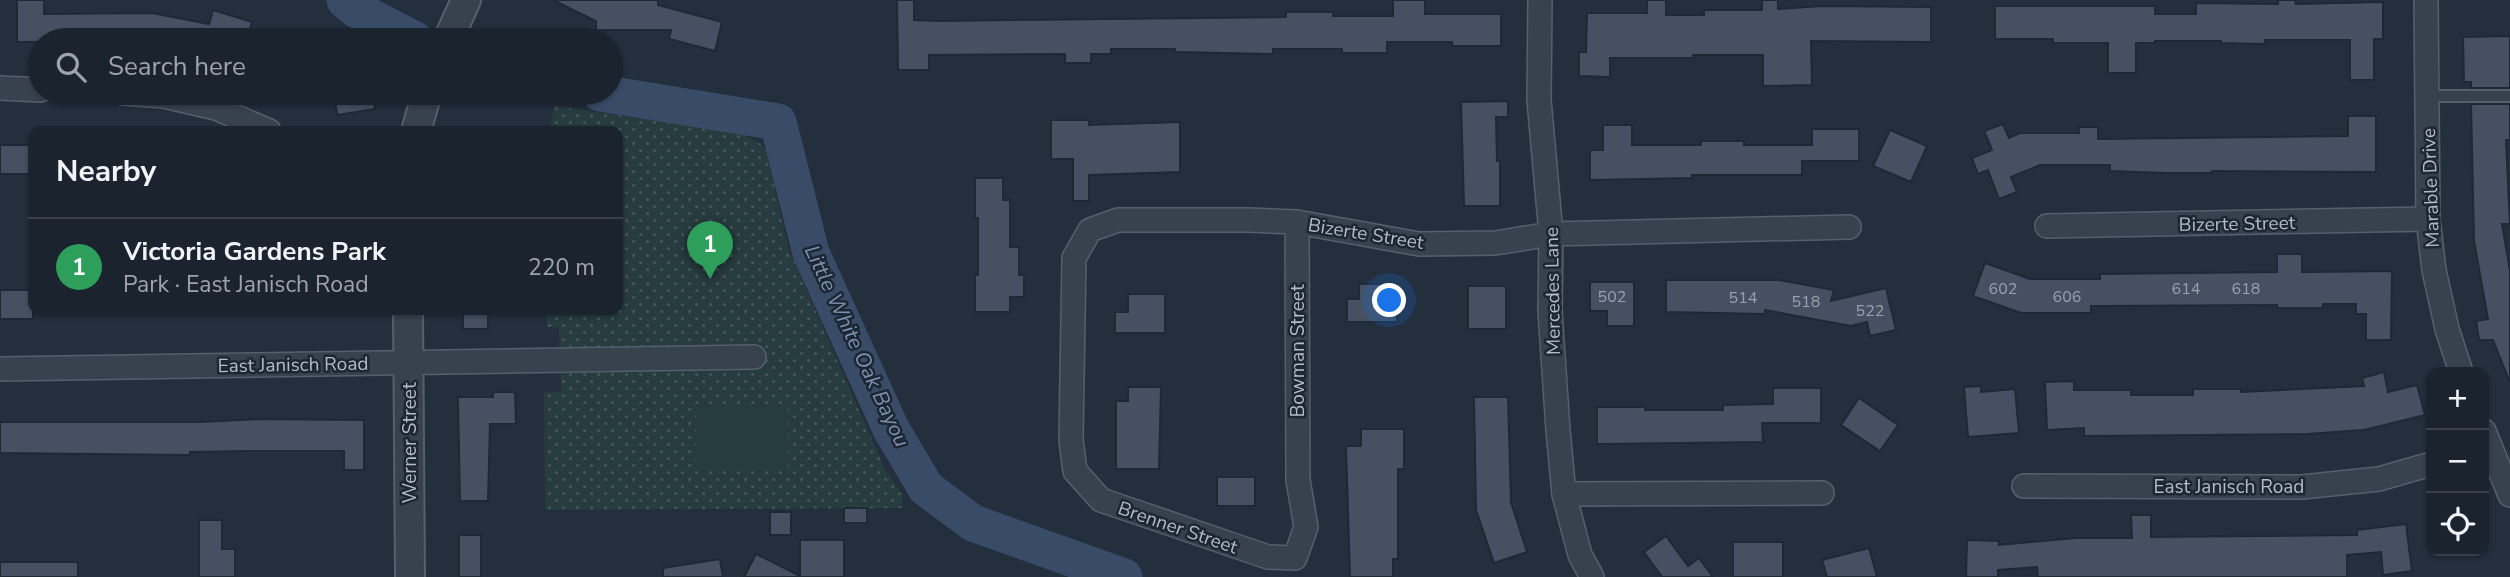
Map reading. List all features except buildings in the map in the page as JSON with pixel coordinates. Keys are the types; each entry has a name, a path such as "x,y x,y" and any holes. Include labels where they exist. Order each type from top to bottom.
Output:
{"street":[{"path":"452,28 466,0"},
{"name":"Mercedes Lane","path":"1540,0 1539,100 1552,234 1550,311 1564,495 1580,555 1592,577"},
{"name":"Marable Drive","path":"2426,0 2428,219 2434,270 2447,329 2459,367"},
{"path":"0,88 28,89"},
{"path":"203,105 257,126"},
{"path":"417,126 424,105"},
{"name":"Bizerte Street","path":"2047,226 2428,219"},
{"name":"Bizerte Street","path":"1073,306 1074,258 1090,230 1118,220 1297,222 1419,244 1495,243 1552,234 1849,227"},
{"name":"Bowman Street","path":"1297,222 1298,480"},
{"name":"Brenner Street","path":"1073,306 1072,451 1075,471 1101,500 1268,557 1295,558 1306,527 1298,480"},
{"name":"Werner Street","path":"408,315 410,577"},
{"name":"East Janisch Road","path":"0,369 754,357"},
{"path":"2489,447 2510,495"},
{"name":"East Janisch Road","path":"2024,486 2302,487 2379,479 2426,465"},
{"path":"1564,495 1822,494"}],"lane":[{"path":"2427,96 2510,96"}],"green space":[{"path":"554,106 741,133 761,144 767,153 788,248 884,467 902,495 903,508 545,510 544,392 561,392 559,327 547,327 546,315 623,315 623,126 551,126"},
{"path":"696,408 788,408 788,468 696,468"}],"waterway":[{"name":"Little White Oak Bayou","path":"345,0 357,10 392,28"},
{"name":"Little White Oak Bayou","path":"623,97 778,122 811,253 891,429 926,488 973,523 1124,577"}],"place":[{"name":"Victoria Gardens Park","path":"710,279"}]}
